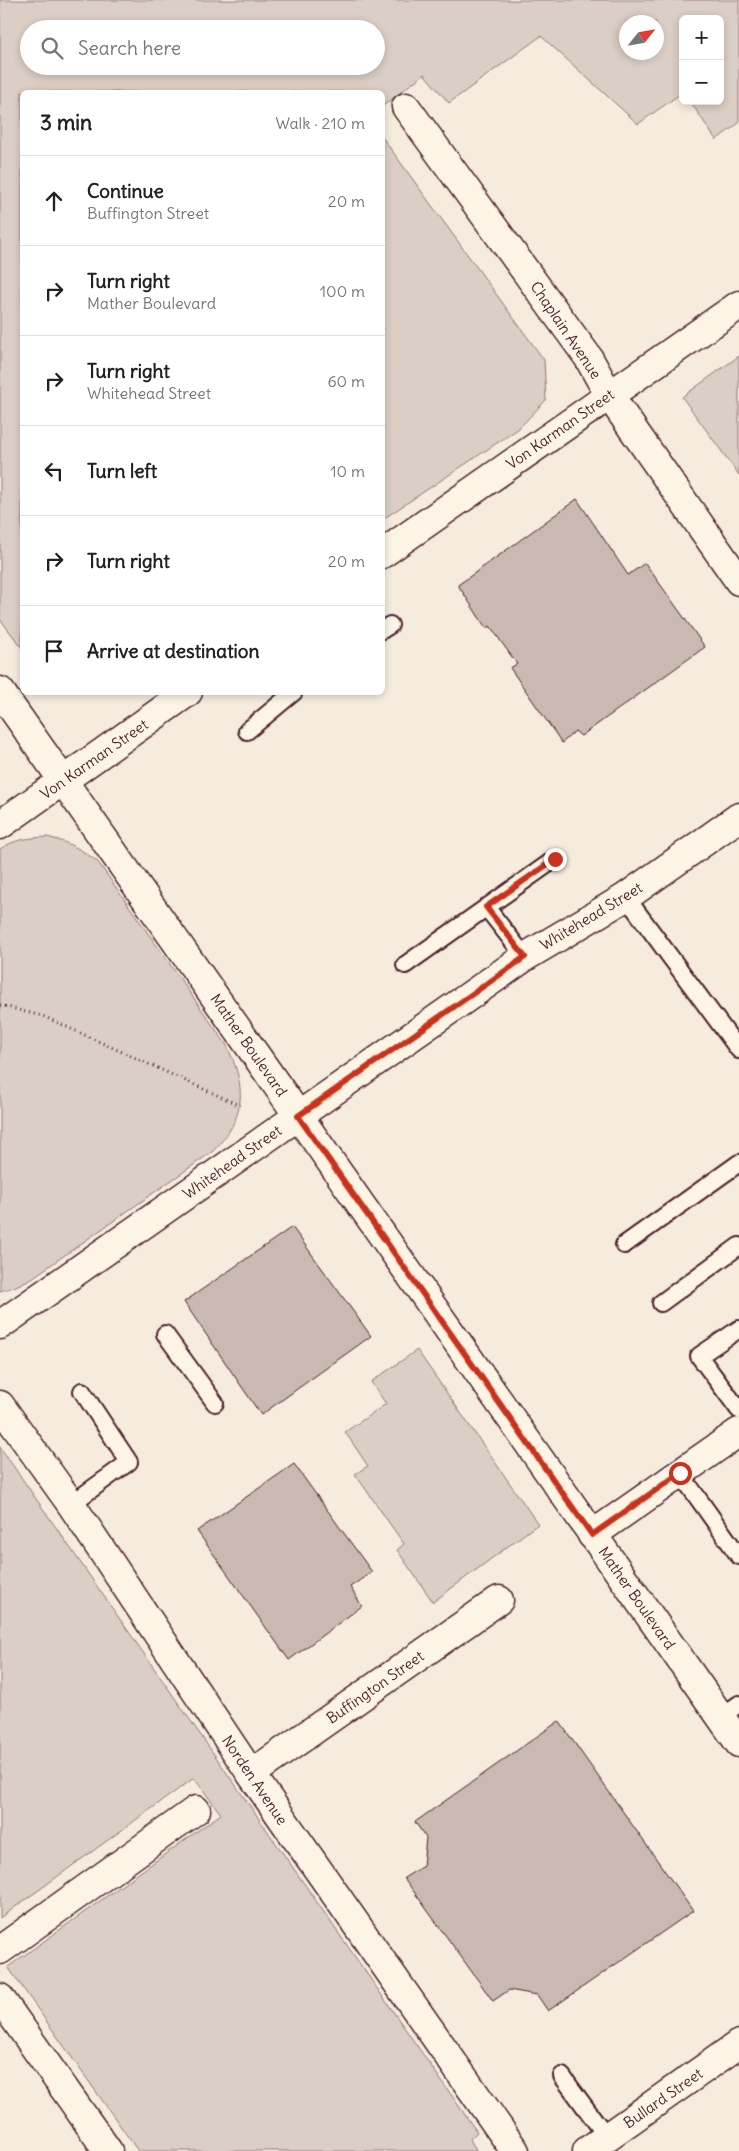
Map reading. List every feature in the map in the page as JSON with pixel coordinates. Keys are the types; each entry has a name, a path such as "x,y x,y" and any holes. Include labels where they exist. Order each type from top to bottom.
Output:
{"street":[{"name":"Chaplain Avenue","path":"406,107 588,356 608,395 739,581"},
{"name":"Von Karman Street","path":"385,552 739,305"},
{"name":"Mather Boulevard","path":"0,691 592,1535 730,1711 739,1743"},
{"name":"Von Karman Street","path":"0,825 184,695"},
{"name":"Whitehead Street","path":"0,1325 525,957 626,896 739,817"},
{"name":"Norden Avenue","path":"0,1405 71,1504 251,1774 516,2151"},
{"path":"592,1535 739,1432"},
{"name":"Buffington Street","path":"251,1774 499,1600"},
{"path":"0,1950 196,1810"},
{"path":"0,1998 108,2151"},
{"name":"Bullard Street","path":"597,2144 739,2044"}],"lane":[{"path":"247,731 290,695"},
{"path":"405,964 555,859"},
{"path":"626,896 739,1050"},
{"path":"486,907 525,957"},
{"path":"624,1245 739,1162"},
{"path":"661,1303 739,1246"},
{"path":"739,1329 699,1356 739,1410"},
{"path":"165,1334 215,1403"},
{"path":"71,1504 129,1462 82,1391"},
{"path":"680,1473 739,1556"},
{"path":"562,2076 597,2144"}],"path":[{"path":"0,1005 45,1017 239,1105"}],"shaded area":[{"path":"0,0 739,0 739,123 716,140 693,105 724,105 724,15 679,15 679,95 638,124 541,36 449,103 424,74 385,104 385,90 20,90 20,645 0,619"},
{"path":"385,141 544,360 546,400 518,429 385,518"},
{"path":"739,356 739,475 682,397"},
{"path":"47,837 74,846 98,862 226,1044 238,1074 240,1101 232,1126 224,1139 212,1152 32,1278 14,1287 0,1291 0,849 22,840"},
{"path":"417,1350 538,1524 433,1602 397,1550 404,1544 355,1474 368,1466 345,1432 386,1404 371,1382"},
{"path":"0,1447 477,2132 470,2139 476,2151 138,2151 8,1967 221,1814 194,1778 0,1918"}],"building":[{"path":"577,499 628,575 645,563 705,647 581,736 575,731 562,743 510,668 517,664 490,626 486,628 458,585"},
{"path":"292,1227 371,1336 261,1415 184,1302"},
{"path":"294,1464 372,1572 350,1587 362,1606 289,1660 197,1531"},
{"path":"559,1721 693,1911 548,2011 537,1995 509,1990 493,2001 404,1878 423,1866 426,1838 415,1822"}],"route":[{"path":"555,859 486,907 525,957 298,1116 592,1535 680,1473"}]}
